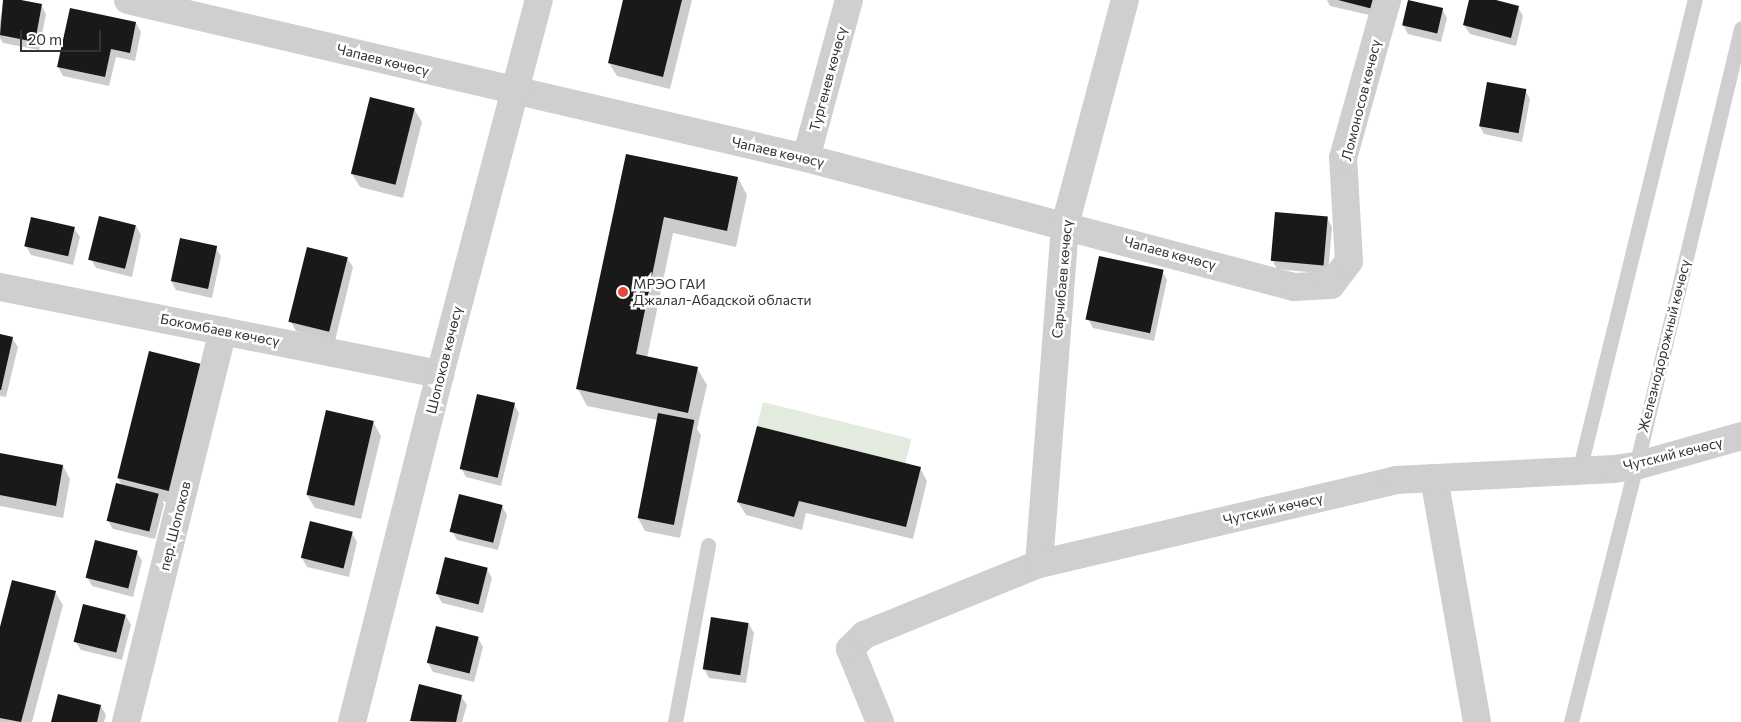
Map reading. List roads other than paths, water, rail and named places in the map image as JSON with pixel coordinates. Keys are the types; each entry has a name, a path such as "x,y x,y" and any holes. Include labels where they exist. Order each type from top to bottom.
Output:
{"street":[{"name":"Чапаев көчөсү","path":"128,0 225,11 514,92 806,158 1294,287 1331,285"},
{"name":"Шопоков көчөсү","path":"352,722 440,374 539,0"},
{"name":"Тургенев көчөсү","path":"806,158 849,0"},
{"name":"Сарчибаев көчөсү","path":"1039,564 1065,225 1125,0"},
{"name":"Ломоносов көчөсү","path":"1331,285 1349,261 1343,158 1387,0"},
{"name":"Бокомбаев көчөсү","path":"0,286 440,374"},
{"name":"пер. Шопоков","path":"126,722 223,331"},
{"name":"Чутский көчөсү","path":"880,722 850,649 864,635 1039,564 1396,480 1579,471 1636,466 1741,436"},
{"path":"1434,478 1478,722"}],"lane":[{"path":"1579,471 1695,0"},
{"name":"Железнодорожный көчөсү","path":"1571,722 1636,466 1741,28"},
{"path":"674,722 708,545"}],"place":[{"name":"МРЭО ГАИ Джалал-Абадской области","path":"623,292"}]}
